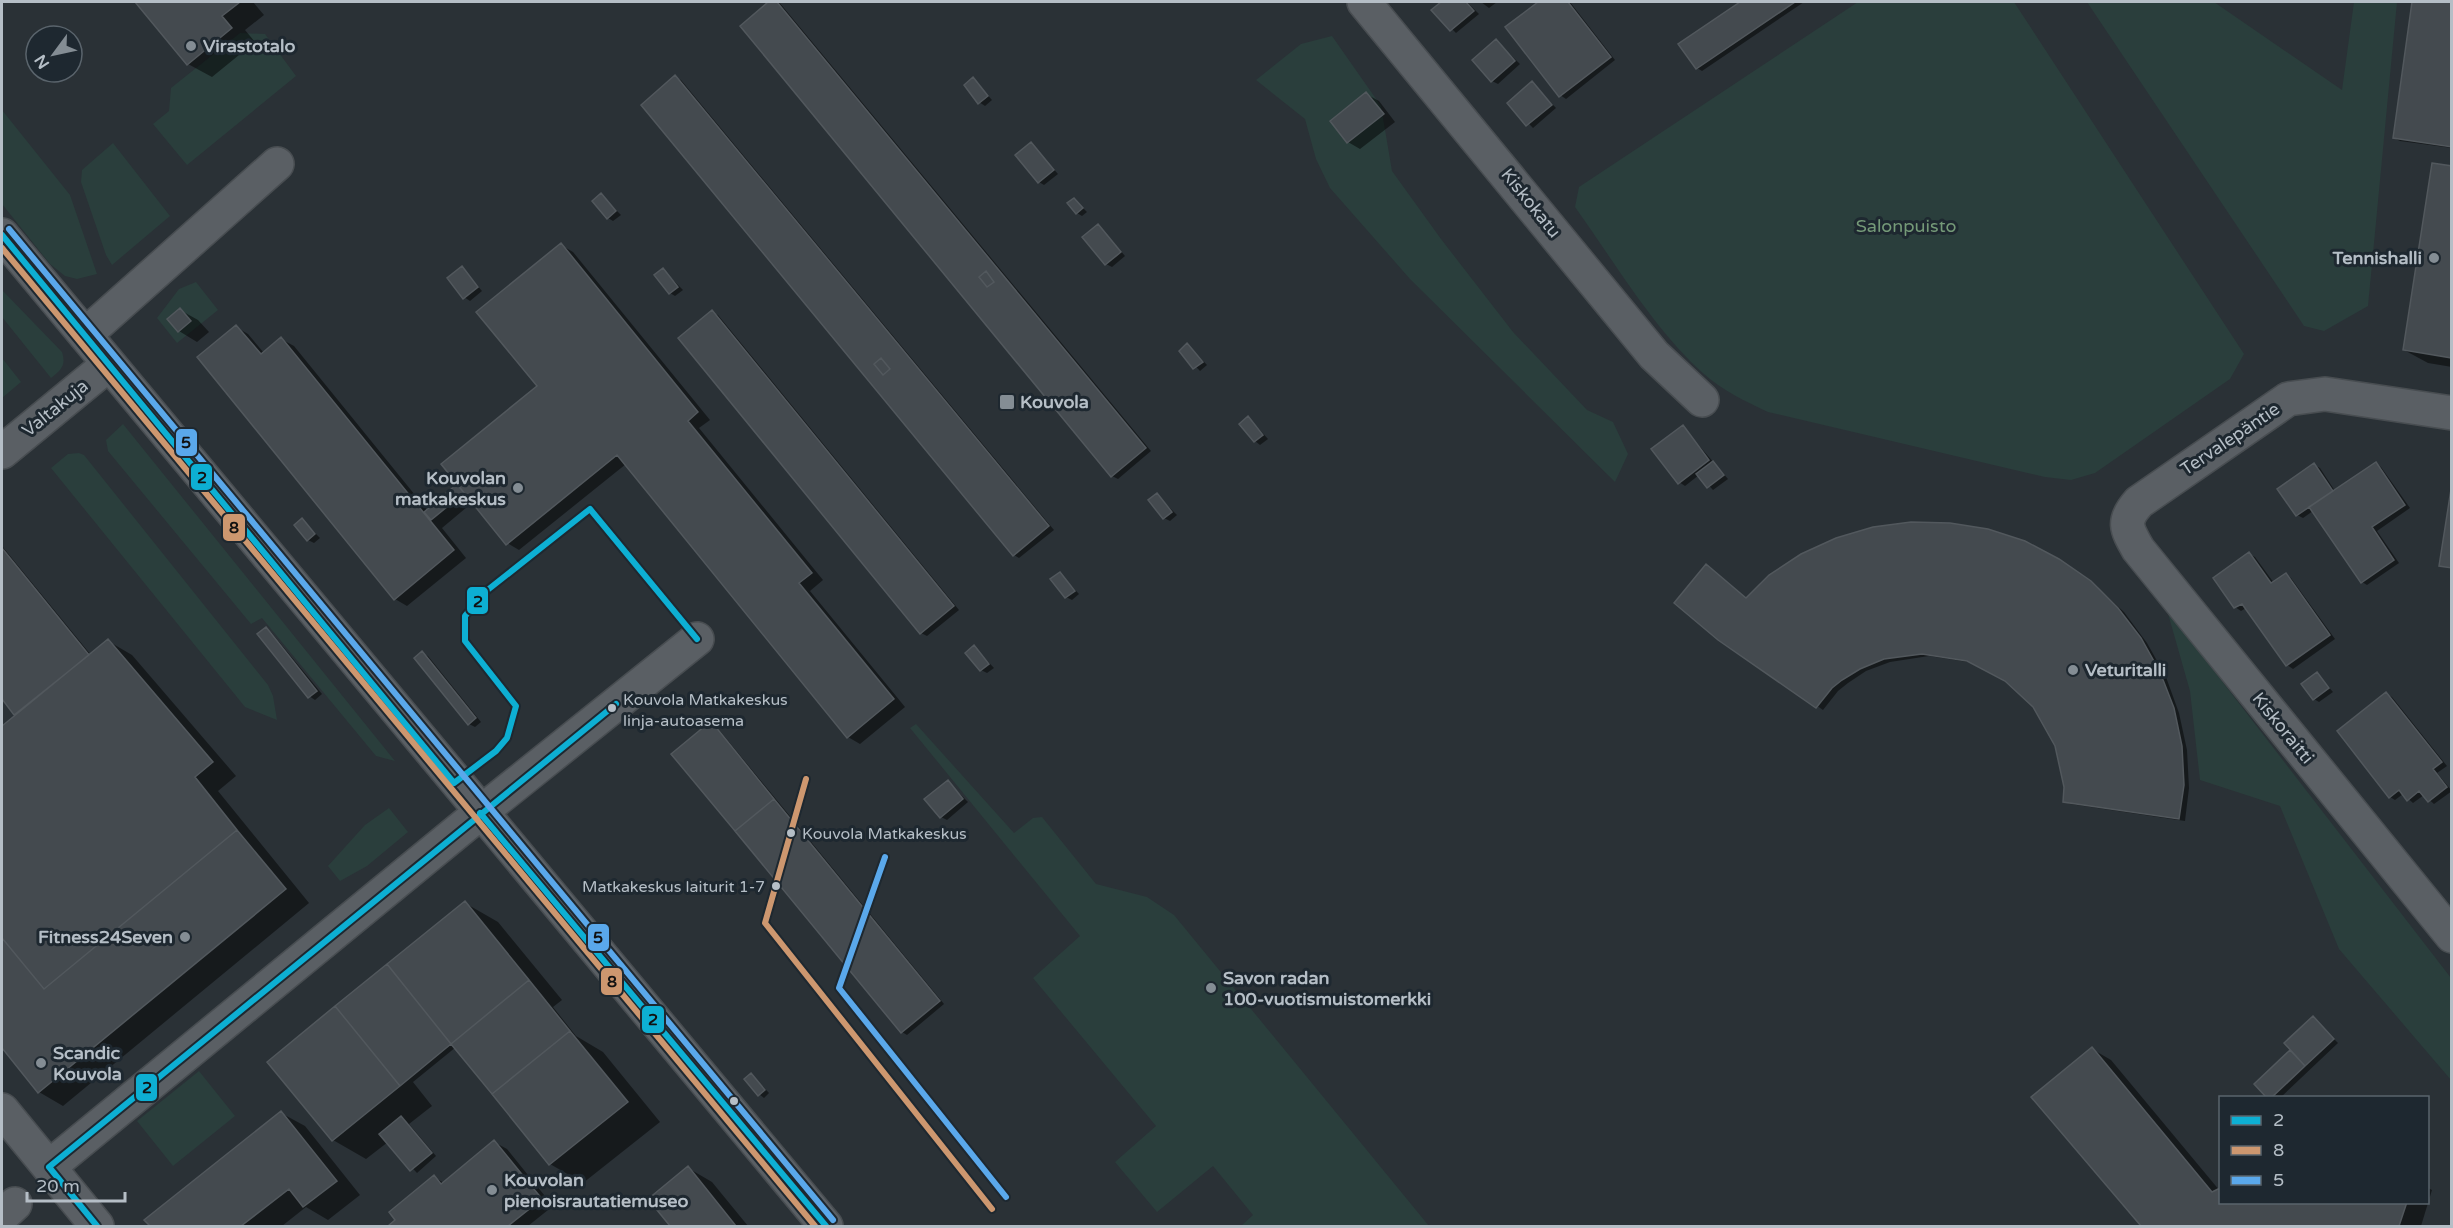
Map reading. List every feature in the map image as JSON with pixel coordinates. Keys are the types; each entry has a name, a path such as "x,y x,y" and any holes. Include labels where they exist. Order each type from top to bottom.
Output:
{"street":[{"name":"Kiskokatu","path":"1364,2 1654,355 1702,400"},
{"path":"85,335 277,164"},
{"path":"2,235 826,1227"},
{"name":"Valtakuja","path":"2,452 109,364"},
{"name":"Tervalepäntie","path":"2128,514 2139,502 2288,399 2325,394 2451,413"},
{"name":"Kiskoraitti","path":"2128,514 2127,530 2138,549 2447,921"},
{"path":"49,1167 480,813 697,639"},
{"path":"2,1110 97,1227"}],"green space":[{"name":"Salonpuisto","path":"1858,2 2014,2 2244,354 2230,379 2095,473 2071,480 2045,477 1768,412 1719,386 1686,357 1652,316 1575,207 1579,187"},
{"path":"2087,2 2214,2 2342,90 2354,2 2397,2 2368,306 2324,331 2304,326"},
{"path":"240,33 265,34 296,76 187,165 153,124 169,111 171,88"},
{"path":"1332,36 1381,106 1392,171 1441,239 1513,332 1587,410 1613,422 1628,454 1615,482 1410,279 1330,188 1316,159 1305,119 1256,80 1301,44"},
{"path":"2,110 70,195 97,274 77,279 65,276 50,264 2,204"},
{"path":"113,143 170,216 112,265 106,255 81,182 82,170"},
{"path":"196,282 218,310 177,343 157,318 179,289"},
{"path":"2,290 62,352 64,360 62,366 51,378 2,317"},
{"path":"2,358 21,382 2,398"},
{"path":"123,424 395,761 376,756 262,618 251,624 108,451 106,440"},
{"path":"68,454 84,455 268,685 273,696 277,720 245,707 51,468"},
{"path":"2167,610 2451,978 2451,1080 2339,949 2280,806 2200,780 2190,691"},
{"path":"916,724 1014,833 1033,818 1042,817 1096,884 1147,897 1174,915 1429,1226 1241,1226 1253,1215 1213,1166 1157,1212 1115,1162 1156,1126 1033,978 1080,936 910,728"},
{"path":"389,808 408,832 367,866 340,881 328,866 365,825"},
{"path":"199,1071 235,1116 173,1166 137,1121"}],"building":[{"name":"Virastotalo","path":"135,2 240,2 222,16 232,28 187,65"},
{"path":"768,2 777,2 1146,448 1111,477 740,26"},
{"path":"1441,2 1466,2 1474,11 1450,31 1431,10"},
{"path":"1538,2 1568,2 1611,57 1559,97 1505,27"},
{"path":"1740,2 1795,2 1696,69 1678,44"},
{"path":"2412,2 2452,2 2452,147 2393,138"},
{"path":"1496,39 1515,61 1491,82 1472,60"},
{"path":"675,75 1049,526 1013,556 641,105"},
{"path":"973,77 988,96 978,104 964,85"},
{"path":"1532,81 1552,105 1526,126 1507,103"},
{"path":"1366,92 1384,114 1347,143 1330,121"},
{"path":"1031,142 1054,170 1038,183 1015,155"},
{"name":"Tennishalli","path":"2432,163 2452,166 2452,358 2403,350"},
{"path":"601,193 616,211 607,219 592,201"},
{"path":"1074,198 1083,208 1076,214 1067,203"},
{"path":"1098,224 1121,252 1105,265 1082,237"},
{"name":"Kouvolan matkakeskus","path":"561,243 698,412 688,421 812,573 799,583 894,699 847,738 617,455 506,545 441,464 537,386 476,312"},
{"path":"462,266 478,287 463,299 447,278"},
{"path":"663,268 678,287 669,294 654,275"},
{"path":"986,271 994,282 987,287 979,277"},
{"path":"180,308 191,321 178,332 167,319"},
{"path":"712,310 954,606 920,634 678,338"},
{"path":"236,325 261,354 281,337 454,550 394,600 197,357"},
{"path":"1187,343 1203,362 1193,369 1179,351"},
{"path":"881,358 890,369 883,375 874,364"},
{"path":"1248,416 1263,435 1254,442 1239,424"},
{"path":"1683,425 1709,460 1678,484 1651,449"},
{"path":"1713,461 1724,475 1707,488 1696,474"},
{"path":"2376,462 2405,505 2372,527 2394,560 2361,583 2309,507"},
{"path":"2314,463 2333,491 2296,516 2277,489"},
{"path":"2452,483 2452,568 2439,566"},
{"path":"457,484 464,493 431,520 424,512"},
{"path":"1157,493 1172,512 1163,519 1148,500"},
{"path":"302,518 315,534 307,541 294,525"},
{"name":"Veturitalli","path":"1911,522 1950,523 1988,529 2025,541 2059,559 2091,581 2118,608 2141,638 2160,672 2174,708 2182,746 2184,785 2179,819 2063,802 2064,787 2055,746 2033,707 2005,681 1967,661 1922,654 1884,659 1842,680 1832,688 1816,708 1718,640 1674,603 1706,564 1746,598 1769,575 1801,554 1836,538 1873,527"},
{"path":"2,548 89,655 14,715 2,699"},
{"path":"2249,552 2271,583 2286,573 2330,635 2286,666 2242,604 2234,608 2213,578"},
{"path":"1060,572 1075,591 1065,598 1050,579"},
{"path":"266,627 317,691 308,698 257,634"},
{"path":"108,639 213,762 195,777 237,830 44,989 2,938 2,726"},
{"path":"974,645 989,664 980,671 965,653"},
{"path":"422,651 476,718 468,725 414,658"},
{"path":"2317,672 2329,688 2313,700 2301,684"},
{"path":"2386,692 2442,762 2433,769 2447,787 2428,802 2419,791 2407,801 2399,790 2389,798 2337,731"},
{"path":"711,721 774,799 735,831 671,754"},
{"path":"948,780 963,799 940,818 924,799"},
{"path":"774,799 940,1001 901,1033 735,831"},
{"path":"237,830 286,889 38,1093 2,1048 2,938 44,989"},
{"path":"465,901 529,980 451,1044 387,964"},
{"path":"387,964 451,1044 400,1086 335,1006"},
{"path":"529,980 570,1031 492,1094 451,1044"},
{"path":"335,1006 400,1086 332,1141 267,1062"},
{"path":"2313,1016 2334,1039 2305,1066 2284,1043"},
{"path":"570,1031 628,1102 549,1165 492,1094"},
{"path":"2092,1047 2212,1192 2219,1188 2219,1204 2406,1204 2399,1226 2141,1226 2031,1097"},
{"path":"2290,1050 2305,1066 2273,1096 2265,1096 2254,1084"},
{"path":"751,1073 765,1090 758,1096 744,1079"},
{"path":"281,1111 337,1181 303,1207 289,1189 241,1226 150,1226 144,1220"},
{"path":"401,1116 432,1153 410,1171 379,1134"},
{"path":"494,1140 542,1199 508,1226 388,1226 395,1220 389,1212 434,1175 441,1184"},
{"path":"688,1166 736,1226 670,1226 648,1199"}],"transit line":[{"name":"5","path":"9,229 833,1220"},
{"name":"2","path":"2,235 454,783 496,751 507,738 516,706 465,641 465,616 485,592 590,509 697,639"},
{"name":"8","path":"2,248 815,1226"},
{"name":"2","path":"97,1226 49,1167 616,704"},
{"name":"8","path":"806,779 765,923 992,1209"},
{"name":"2","path":"480,813 826,1226"},
{"name":"5","path":"885,857 839,988 1006,1197"}],"place":[{"name":"Virastotalo","path":"191,46"},
{"name":"Tennishalli","path":"2434,258"},
{"name":"Kouvola","path":"1007,402"},
{"name":"Kouvolan matkakeskus","path":"518,488"},
{"name":"Veturitalli","path":"2073,670"},
{"name":"Kouvola Matkakeskus linja-autoasema","path":"612,708"},
{"name":"Kouvola Matkakeskus","path":"791,833"},
{"name":"Matkakeskus laiturit 1-7","path":"776,886"},
{"name":"Fitness24Seven","path":"185,937"},
{"name":"Savon radan 100-vuotismuistomerkki","path":"1211,988"},
{"name":"Scandic Kouvola","path":"41,1063"},
{"name":"Kouvolan pienoisrautatiemuseo","path":"492,1190"}]}
